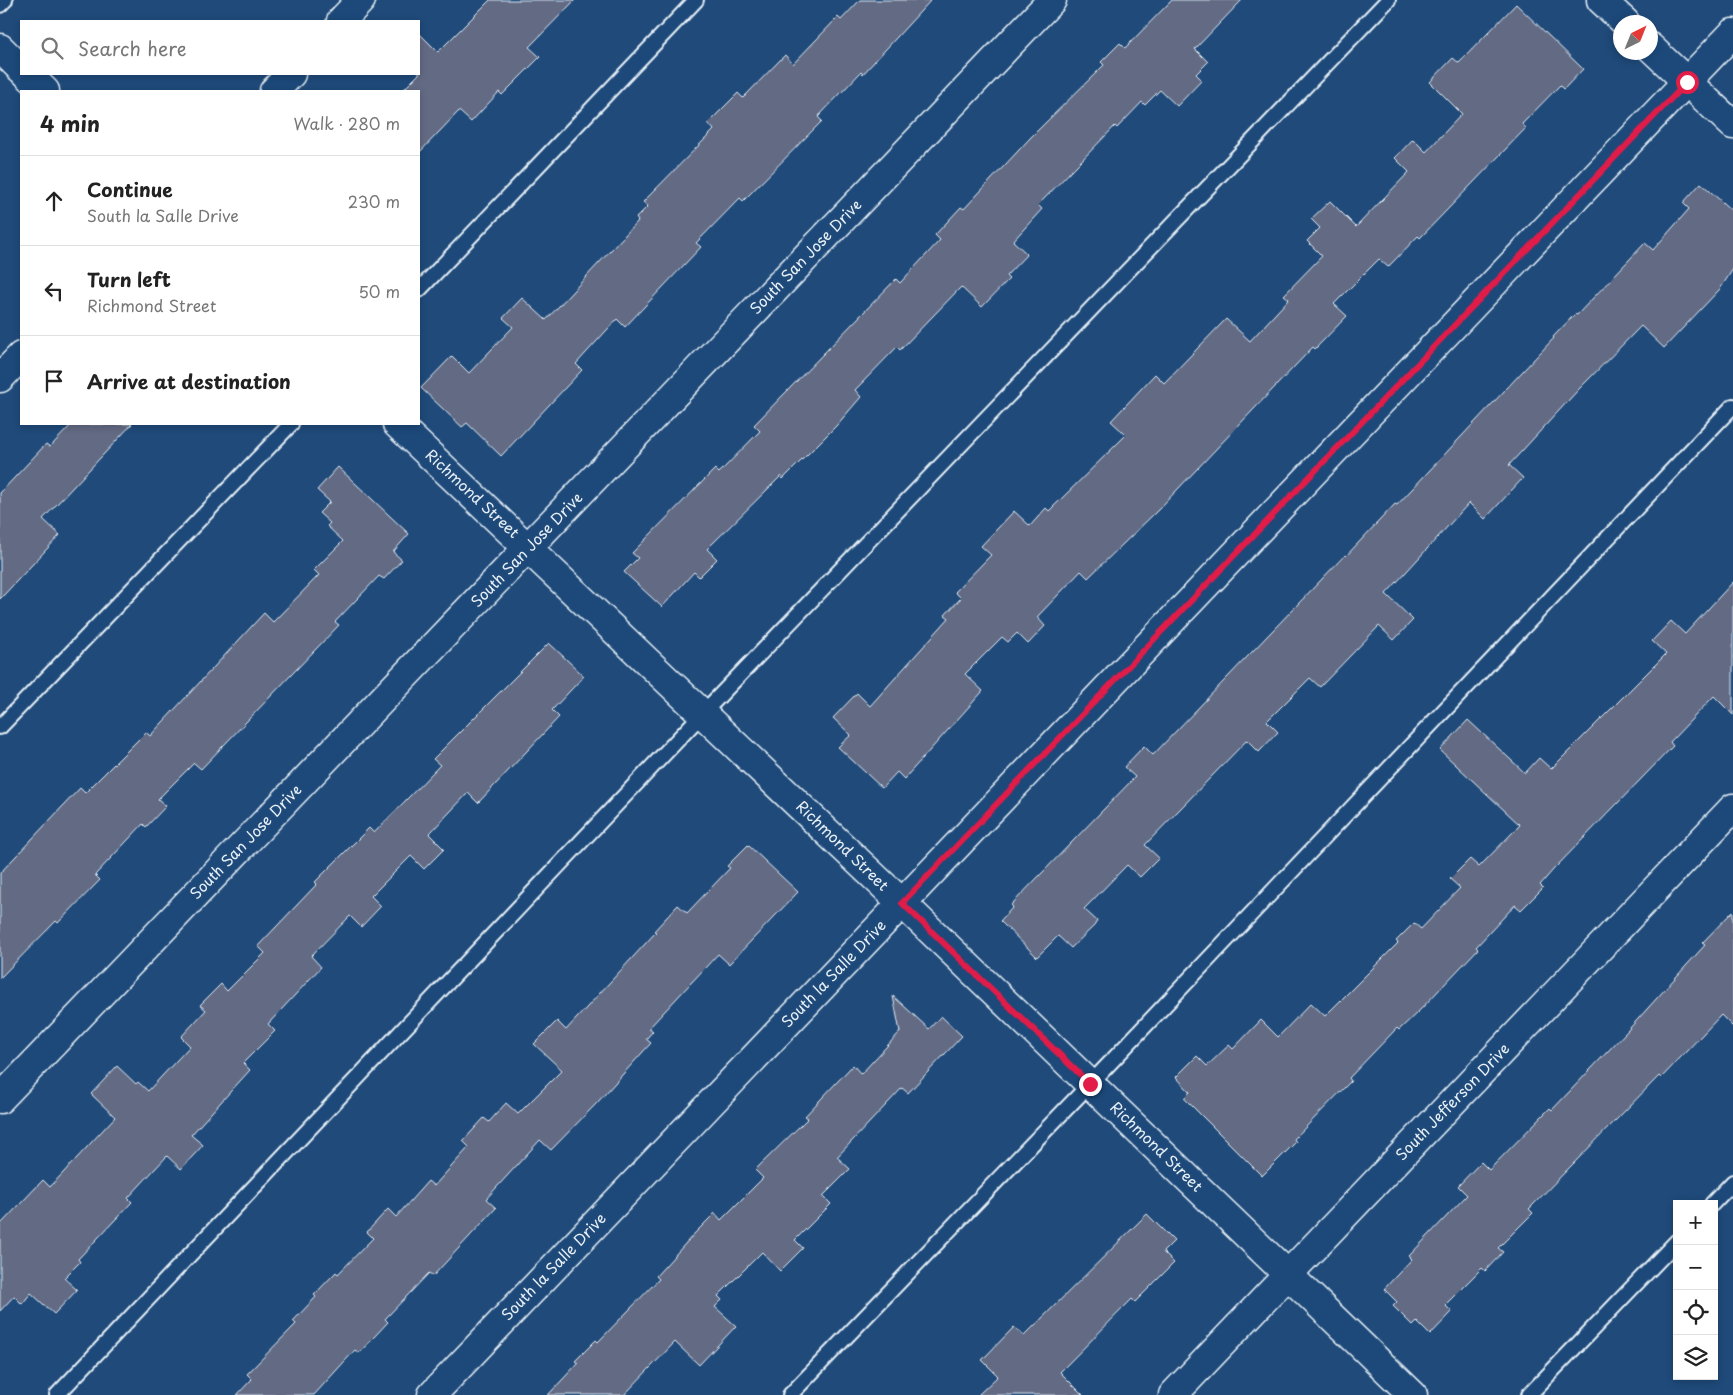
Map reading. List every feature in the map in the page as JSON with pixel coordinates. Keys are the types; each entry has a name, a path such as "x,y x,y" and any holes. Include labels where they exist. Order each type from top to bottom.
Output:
{"street":[{"path":"342,20 361,0"},
{"name":"South San Jose Drive","path":"0,1099 1052,0"},
{"path":"1602,0 1618,15"},
{"name":"South la Salle Drive","path":"432,1395 1733,33"},
{"path":"0,48 20,68"},
{"path":"1658,55 1733,125"},
{"path":"28,75 44,90"},
{"path":"275,90 290,75"},
{"path":"0,378 20,357"},
{"name":"Richmond Street","path":"398,425 902,903 1413,1395"},
{"name":"South Jefferson Drive","path":"1173,1395 1733,808"}],"lane":[{"path":"0,5 5,0"},
{"path":"420,289 696,0"},
{"path":"57,1395 703,713 1388,0"},
{"path":"790,1395 1090,1084 1733,406"},
{"path":"0,727 290,425"},
{"path":"1716,1200 1733,1182"},
{"path":"1529,1395 1673,1244"}],"building":[{"path":"490,0 575,0 529,47 540,57 502,95 499,92 471,122 459,111 420,152 420,90 403,90 420,75 420,34 438,52"},
{"path":"860,0 931,0 863,74 861,72 818,117 822,121 743,201 740,198 696,243 701,247 625,327 617,319 576,364 582,370 501,456 467,423 462,427 421,388 452,356 469,373 513,327 503,318 522,298 546,320 638,221 636,218 648,206 643,202 714,130 708,123 738,93 743,98 785,55 793,64 838,17 841,20"},
{"path":"1172,0 1242,0 1195,49 1208,62 1196,74 1202,80 1177,106 1160,90 1145,105 1142,102 1117,128 1115,126 1038,205 1042,209 1013,241 1027,254 1006,276 1009,279 982,307 961,287 900,350 897,347 855,390 861,397 836,426 783,479 781,476 707,549 717,559 699,577 694,572 662,607 624,572 638,558 632,553 715,469 719,473 760,431 754,425 896,279 900,283 940,240 935,235 961,207 964,209 1032,136 1104,65 1101,62 1120,43 1125,48"},
{"path":"1516,4 1583,69 1564,89 1560,85 1522,124 1526,128 1420,238 1418,236 1388,267 1379,259 1334,304 1347,316 1315,349 1313,347 1158,510 1088,578 1081,571 1037,617 1045,626 1028,644 1017,633 1008,642 1002,637 965,674 983,691 904,779 897,772 882,788 838,747 851,735 833,718 857,693 870,706 949,618 945,615 961,598 955,592 991,555 981,546 1014,511 1030,526 1046,508 1049,511 1126,435 1111,421 1155,374 1164,383 1226,319 1250,341 1289,299 1284,295 1322,256 1307,241 1320,228 1311,219 1330,201 1356,227 1409,172 1395,158 1413,139 1426,152 1462,114 1430,82 1453,58 1459,63"},
{"path":"1701,183 1733,212 1733,269 1720,289 1664,348 1641,326 1579,389 1509,465 1523,478 1485,519 1469,503 1386,594 1413,620 1394,640 1379,626 1320,687 1310,678 1267,721 1278,732 1259,752 1247,740 1145,845 1159,858 1140,877 1127,865 1084,909 1097,921 1094,926 1071,948 1058,936 1037,957 1000,921 1013,907 1011,905 1135,777 1124,767 1144,746 1153,755 1345,555 1395,504 1397,505 1553,337 1575,314 1577,315 1645,243 1653,250 1689,209 1683,203"},
{"path":"71,425 131,425 43,519 60,535 0,599 0,493 46,444 50,447"},
{"path":"338,467 409,534 393,552 402,560 384,579 379,576 335,622 339,625 201,769 194,763 158,799 166,806 146,827 143,824 95,875 100,880 58,923 56,921 0,978 0,873 80,788 85,793 146,732 150,736 264,613 273,622 319,575 314,570 343,541 327,526 330,523 319,513 330,502 317,490"},
{"path":"1733,582 1733,715 1714,696 1670,742 1673,746 1553,870 1540,885 1543,888 1521,910 1515,905 1476,947 1478,949 1421,1009 1399,1030 1397,1028 1349,1078 1351,1081 1294,1139 1296,1142 1262,1176 1184,1098 1190,1092 1176,1077 1197,1056 1207,1066 1229,1045 1233,1049 1261,1020 1278,1037 1311,1003 1325,1016 1398,943 1396,941 1414,923 1421,929 1460,888 1450,879 1470,859 1479,867 1520,825 1440,750 1468,720 1525,773 1539,758 1551,769 1666,654 1652,641 1671,621 1685,634"},
{"path":"549,643 584,676 552,710 559,717 478,803 468,793 429,834 444,849 424,869 411,856 371,896 381,906 361,927 350,916 311,956 321,967 268,1024 275,1031 243,1063 250,1070 191,1135 203,1145 181,1169 167,1156 128,1198 132,1202 78,1259 80,1262 64,1278 77,1290 54,1314 31,1293 22,1304 14,1296 0,1311 0,1225 43,1180 50,1187 115,1117 91,1094 117,1066 136,1084 138,1082 148,1091 190,1046 181,1037 206,1010 200,1005 221,984 227,991 265,953 258,946 317,884 315,882 369,828 374,833 440,765 433,759"},
{"path":"748,845 798,892 729,964 718,954 649,1028 653,1031 646,1039 651,1043 596,1104 551,1150 540,1140 486,1199 496,1208 433,1276 429,1273 385,1319 388,1322 359,1353 355,1350 314,1395 237,1395 252,1379 247,1374 296,1324 293,1321 316,1297 314,1295 336,1272 338,1274 373,1238 367,1232 388,1209 396,1217 428,1181 434,1186 469,1147 463,1141 484,1118 489,1122 506,1103 518,1114 562,1070 534,1044 557,1021 566,1030 656,932 654,931 678,905 687,913 730,868 727,866"},
{"path":"1733,911 1733,1027 1721,1015 1661,1078 1659,1076 1529,1209 1533,1213 1498,1248 1503,1252 1485,1271 1482,1268 1445,1305 1452,1312 1430,1335 1417,1322 1413,1326 1393,1306 1397,1302 1384,1289 1412,1259 1409,1256 1467,1195 1458,1186 1481,1162 1489,1170 1550,1108 1552,1110 1629,1029 1705,945 1702,943"},
{"path":"893,996 929,1029 941,1016 962,1036 908,1093 902,1088 837,1157 850,1169 823,1196 831,1204 795,1240 803,1248 780,1271 762,1252 718,1296 722,1300 715,1307 736,1326 699,1365 675,1342 624,1395 548,1395 578,1363 575,1361 596,1340 598,1342 659,1279 656,1276 695,1233 715,1213 721,1220 763,1178 755,1170 808,1118 805,1116 853,1065 861,1074 900,1032"},
{"path":"1147,1214 1174,1241 1163,1252 1174,1263 1135,1302 1132,1299 1060,1372 1083,1395 978,1395 998,1376 982,1360 1014,1327 1024,1336"}],"route":[{"path":"1090,1084 902,903 1687,82"}]}
